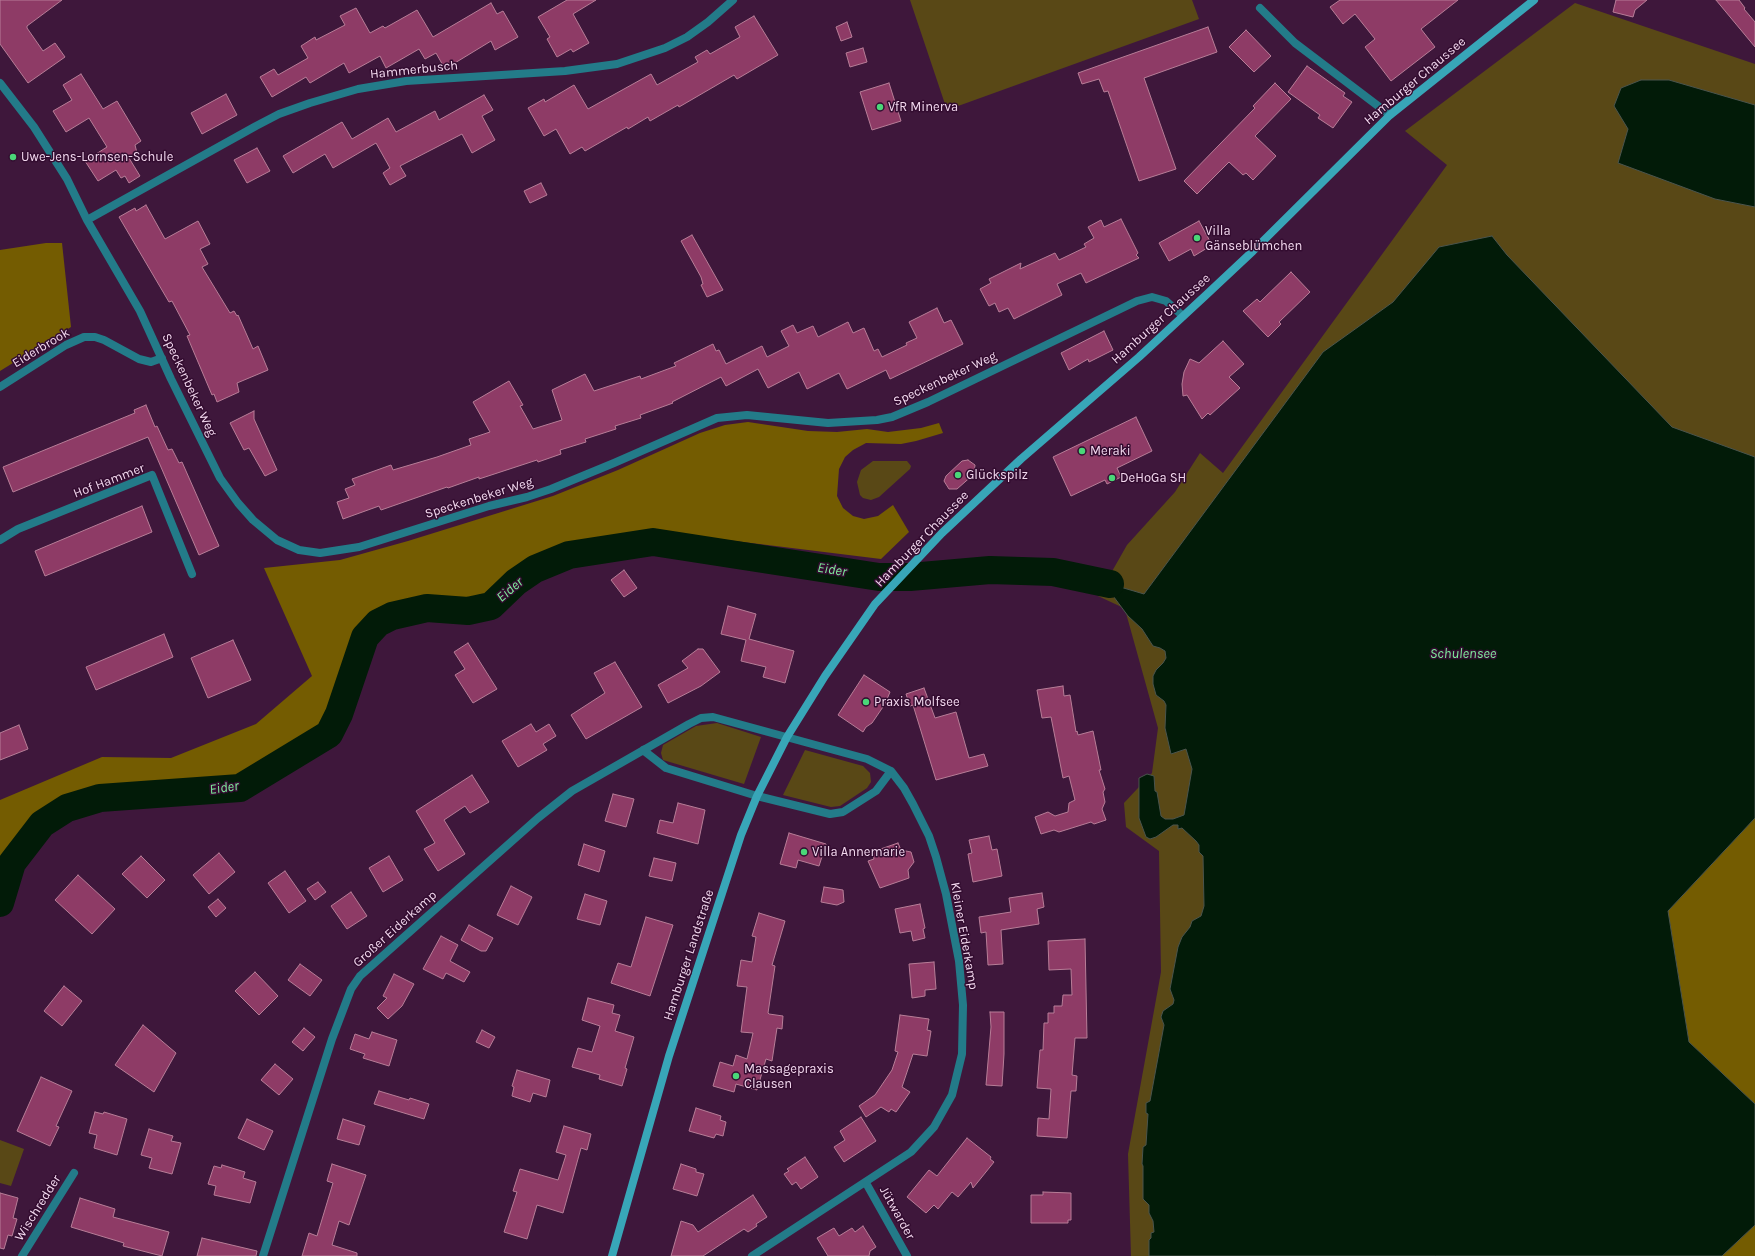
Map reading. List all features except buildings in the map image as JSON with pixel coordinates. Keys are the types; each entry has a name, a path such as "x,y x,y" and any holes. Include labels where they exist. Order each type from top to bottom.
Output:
{"main road":[{"name":"Hamburger Chaussee","path":"825,676 875,604 935,540 1020,459 1140,357 1253,251 1390,115 1534,0"},
{"name":"Hamburger Landstraße","path":"612,1256 669,1056 741,835 757,796 787,737 825,676"}],"street":[{"name":"Hammerbusch","path":"87,220 256,126 279,114 310,103 358,89 406,81 565,71 617,64 665,48 687,37 708,22 733,0"},
{"path":"1260,8 1295,43 1390,115"},
{"name":"Speckenbeker Weg","path":"0,83 34,127 68,179 87,220 140,311 220,478 238,503 253,520 277,540 299,550 320,552 340,551 359,547 489,506 551,489 717,418 748,415 828,423 877,420 892,417 928,402 1137,301 1152,297 1166,301 1183,316"},
{"name":"Eiderbrook","path":"0,387 66,345 84,337 95,337 104,340 139,359 151,362 162,358"},
{"name":"Hof Hammer","path":"0,540 18,530 152,475 192,574"},
{"name":"Großer Eiderkamp","path":"264,1256 332,1039 351,989 360,976 538,818 572,791 689,724 701,718 722,718 787,737"},
{"name":"Kleiner Eiderkamp","path":"752,1256 866,1183 911,1152 934,1127 952,1095 962,1054 962,1005 958,961 946,894 929,836 907,793 891,771 883,765 867,759 787,737"},
{"path":"643,750 666,768 757,796 830,814 843,812 876,791 891,771"},
{"name":"Wischredder","path":"22,1256 74,1173"},
{"name":"Jütwarder","path":"866,1183 907,1256"}],"shaded area":[{"path":"910,0 1192,0 1199,19 947,110"},
{"name":"Schulensee","path":"1575,3 1755,64 1755,1256 1131,1256 1128,1154 1161,972 1159,851 1126,827 1124,803 1152,773 1158,728 1126,613 1128,610 1098,596 1127,545 1175,492 1200,453 1223,473 1447,165 1405,131"},
{"path":"46,243 62,243 71,327 0,371 0,250"},
{"path":"748,422 808,431 837,432 867,429 888,432 921,428 939,423 943,433 901,444 866,443 853,450 845,457 839,469 837,496 843,508 853,516 864,519 878,516 893,505 909,532 881,559 654,531 537,556 489,597 467,600 425,596 392,603 373,617 352,636 328,719 304,735 279,756 239,776 209,781 104,787 64,798 37,814 3,861 0,868 0,800 102,757 171,758 256,724 312,676 264,568 340,560 408,541 553,496 618,470 700,433 725,425"},
{"path":"873,461 907,461 911,466 910,469 879,497 871,500 863,498 860,495 857,482 861,470"},
{"path":"717,723 761,737 744,784 663,760 661,753 663,745 696,726"},
{"path":"805,750 863,766 870,773 871,782 867,788 840,806 831,807 783,795"},
{"path":"1755,818 1755,1104 1689,1042 1668,911"},
{"path":"0,1140 24,1149 11,1186 0,1183"},
{"path":"1755,1225 1755,1256 1722,1256 1748,1232"}],"water":[{"path":"1641,80 1669,80 1755,105 1755,207 1715,199 1618,163 1628,129 1614,106 1621,88"},
{"name":"Schulensee","path":"1492,236 1507,255 1672,427 1755,457 1755,818 1668,911 1689,1042 1755,1104 1755,1225 1722,1256 1149,1256 1149,1240 1151,1238 1151,1233 1154,1232 1153,1221 1149,1213 1149,1205 1143,1199 1143,1147 1146,1145 1148,1114 1146,1113 1146,1103 1150,1101 1164,1025 1161,1017 1163,1011 1173,1004 1174,1000 1170,989 1178,947 1182,937 1190,927 1192,921 1201,916 1204,906 1203,856 1199,852 1199,845 1196,841 1182,828 1178,829 1178,825 1173,825 1156,837 1150,839 1146,837 1139,818 1139,778 1147,774 1154,776 1155,791 1157,792 1161,816 1165,819 1173,819 1184,815 1192,769 1186,749 1171,754 1165,728 1166,705 1164,701 1156,695 1153,684 1153,676 1156,670 1166,658 1165,651 1153,646 1142,629 1128,616 1108,589 1110,584 1144,594 1323,352 1393,302 1439,247"}],"waterway":[{"name":"Eider","path":"0,903 12,863 42,824 67,808 100,798 240,788 329,734 339,714 365,637 378,623 392,616 427,608 468,611 491,606 516,582 535,569 569,555 653,542 879,577 910,577 990,570 1053,572 1110,584"}],"place":[{"name":"VfR Minerva","path":"880,107"},
{"name":"Uwe-Jens-Lornsen-Schule","path":"13,157"},
{"name":"Villa Gänseblümchen","path":"1197,238"},
{"name":"Meraki","path":"1082,451"},
{"name":"Glückspilz","path":"958,475"},
{"name":"DeHoGa SH","path":"1112,478"},
{"name":"Praxis Molfsee","path":"866,702"},
{"name":"Villa Annemarie","path":"804,852"},
{"name":"Massagepraxis Clausen","path":"736,1076"}]}
